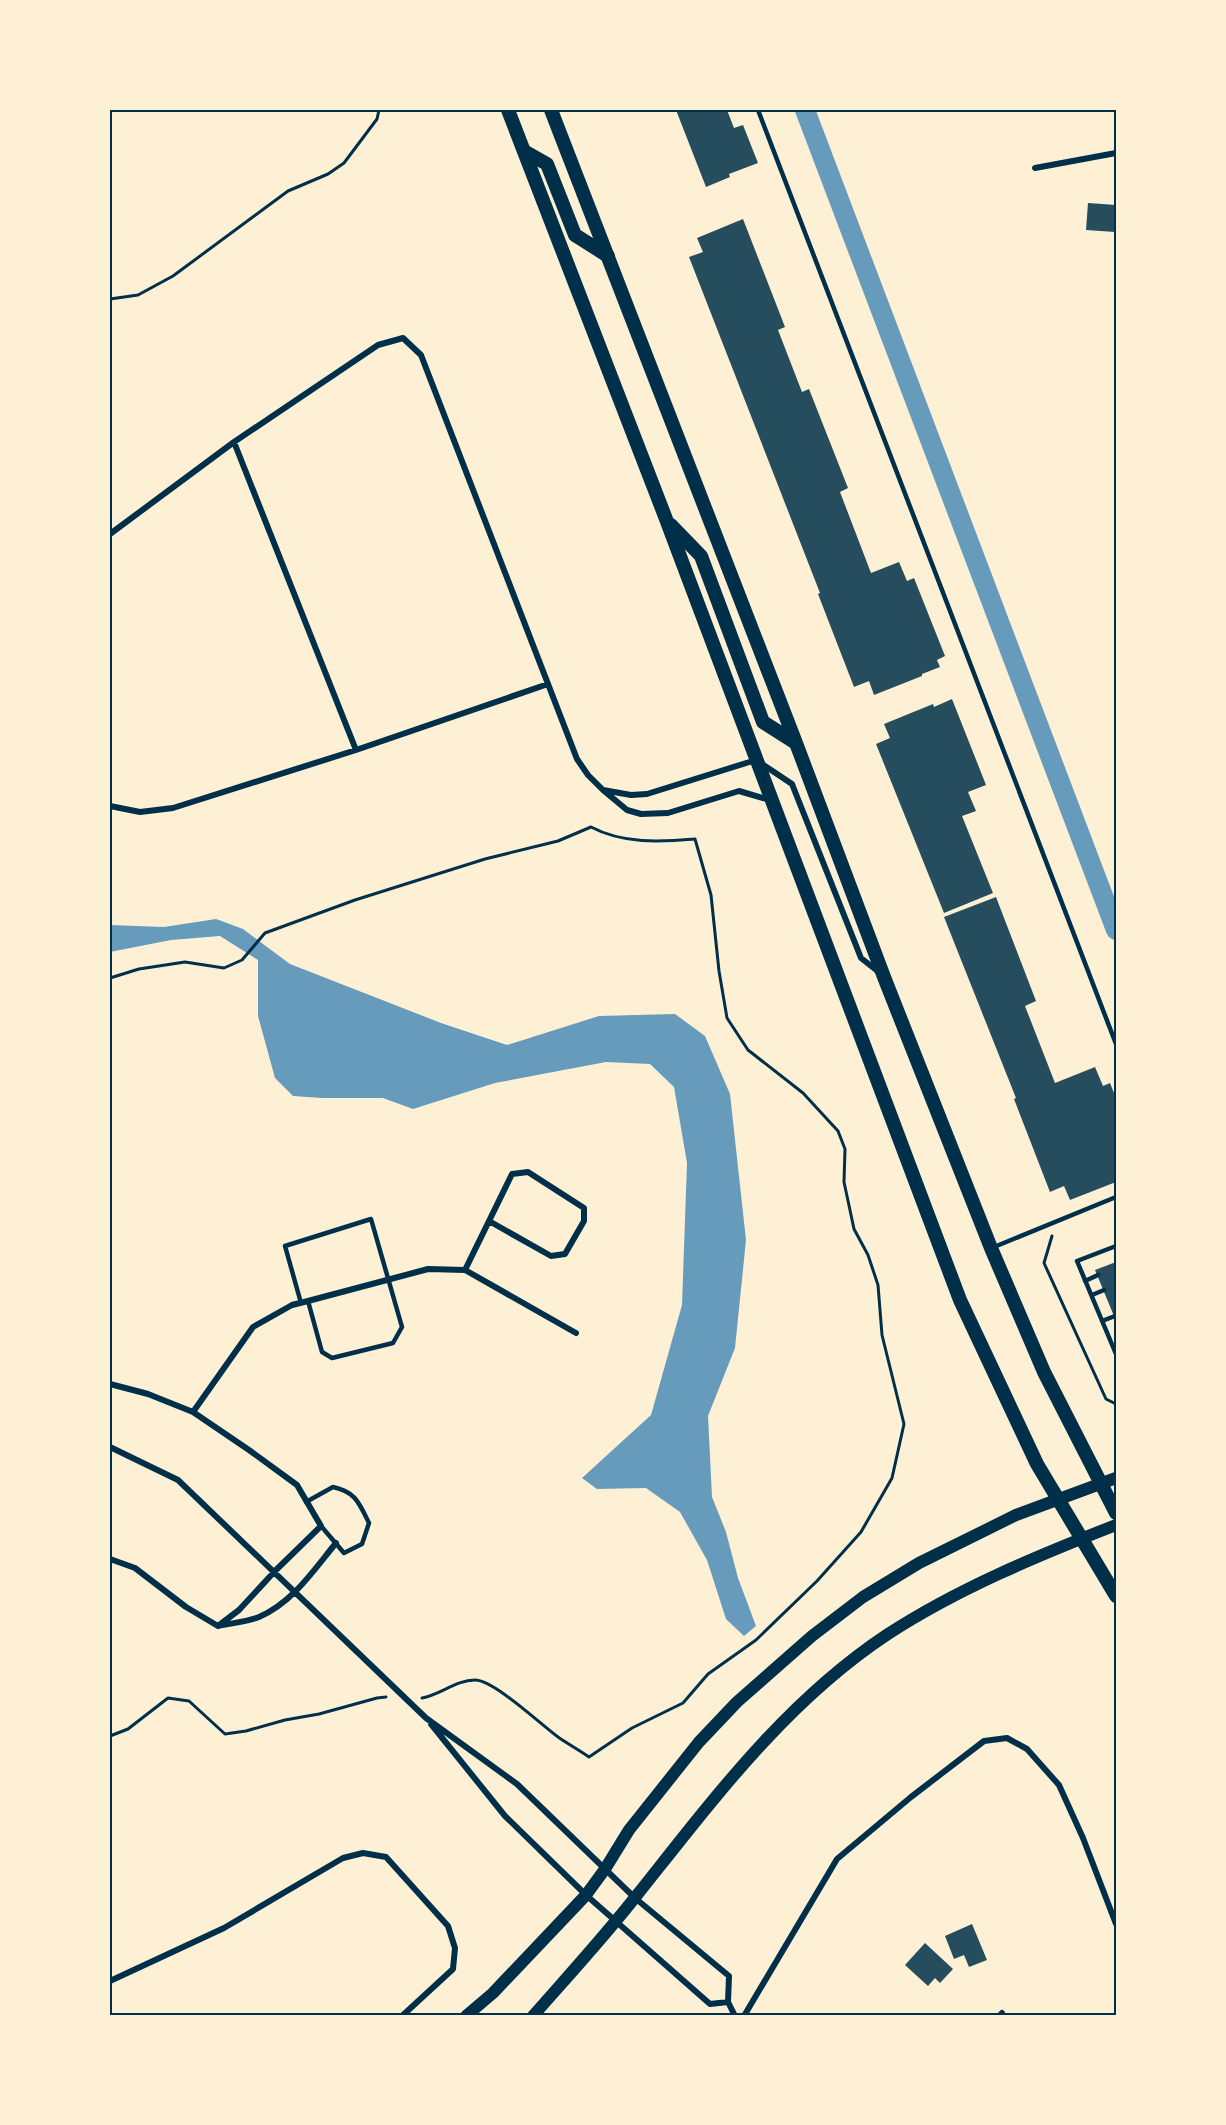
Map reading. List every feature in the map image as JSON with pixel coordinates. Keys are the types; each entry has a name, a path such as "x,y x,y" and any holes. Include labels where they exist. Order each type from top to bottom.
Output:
{"main road":[{"path":"508,110 666,519 960,1300 1037,1464 1116,1596"},
{"path":"551,110 991,1248 1044,1372 1116,1513"},
{"path":"524,151 547,164 575,235 608,255"},
{"path":"666,519 701,556 763,722 796,743"},
{"path":"466,2016 493,1993 585,1895 605,1869 629,1830 699,1742 736,1702 836,1616 919,1563 1016,1515 1116,1478"},
{"path":"533,2016 635,1898 744,1762 835,1674 886,1635 930,1609 987,1579 1116,1525"}],"street":[{"path":"1035,168 1116,153"},
{"path":"110,534 234,442 378,345 403,338 421,356 577,759 588,775 627,810 641,814 668,813 739,791 772,801"},
{"path":"234,442 356,750"},
{"path":"110,806 140,812 173,808 356,750 548,684"},
{"path":"603,790 631,795 647,794 756,760 792,784 861,958 884,976"},
{"path":"465,1270 512,1174 528,1172 584,1208 584,1221 565,1254 551,1256 489,1221"},
{"path":"193,1412 253,1327 292,1305 428,1269 465,1270 576,1333"},
{"path":"110,1384 148,1394 193,1412 297,1485 321,1526 239,1610 218,1626"},
{"path":"110,1447 178,1480 426,1718 518,1784 635,1898 729,1976 728,2002 735,2016"},
{"path":"110,1559 135,1568 186,1606 218,1626 258,1617 297,1592 336,1543"},
{"path":"426,1718 505,1816 585,1895 710,2004 728,2002"},
{"path":"744,2016 837,1859 911,1797 984,1741 1007,1738 1027,1749 1059,1785 1083,1838 1116,1924"},
{"path":"110,1981 224,1928 343,1858 363,1853 386,1857 448,1926 455,1948 453,1969 402,2016"}],"lane":[{"path":"758,110 1116,1044"},
{"path":"991,1248 1116,1197"},
{"path":"371,1219 389,1279 402,1327 393,1343 332,1358 322,1352 285,1246 371,1219"},
{"path":"1116,1246 1077,1262 1115,1346 1116,1354"},
{"path":"1085,1281 1098,1275"},
{"path":"1092,1295 1104,1290"},
{"path":"1102,1321 1115,1316"},
{"path":"306,1502 333,1487 348,1490 359,1503 369,1522 362,1544 344,1553 321,1526"}],"path":[{"path":"110,299 138,295 173,276 288,191 328,174 344,163 377,120 379,110"},
{"path":"110,978 140,969 185,962 224,968 242,960 265,933 355,900 485,859 558,841 591,827 606,835 654,842 695,839 711,895 719,971 727,1018 748,1050 803,1093 838,1131 845,1149 844,1182 854,1229 868,1255 878,1285 882,1335 904,1424 892,1478 861,1532 817,1581 756,1640 708,1674 683,1703 632,1728 589,1757 558,1737 491,1685 474,1680 452,1686 433,1696 408,1701 377,1698 319,1714 225,1734 189,1701 168,1698 128,1729 110,1736"},
{"path":"1052,1234 1044,1263 1106,1399 1116,1404"}],"water":[{"path":"216,919 243,929 290,964 441,1023 507,1045 599,1016 675,1014 705,1036 730,1094 746,1240 735,1348 708,1416 712,1497 726,1532 738,1578 756,1626 744,1636 726,1619 707,1560 680,1512 646,1488 597,1489 582,1478 651,1415 682,1305 687,1163 674,1087 650,1064 606,1062 495,1083 413,1109 383,1098 293,1096 275,1078 258,1016 258,960 220,936 171,940 110,952 110,925 164,927"}],"building":[{"path":"676,110 727,110 734,128 743,125 758,163 729,174 730,177 706,187"},
{"path":"1088,203 1116,205 1116,241 1114,240 1115,232 1086,230"},
{"path":"743,219 785,327 778,330 802,392 809,389 848,488 840,492 871,573 899,562 907,581 914,578 945,656 937,660 940,667 874,695 869,681 854,687 818,594 820,593 689,257 703,252 697,238"},
{"path":"952,699 986,785 968,792 976,811 962,816 993,893 944,913 876,744 890,738 884,724 933,704 934,707"},
{"path":"996,897 1036,1001 1025,1006 1055,1083 1095,1067 1103,1086 1110,1083 1116,1098 1116,1182 1070,1200 1064,1186 1050,1192 1014,1099 1016,1098 944,917"},
{"path":"1116,1262 1116,1321 1095,1270"},
{"path":"972,1924 987,1960 969,1967 964,1955 954,1959 945,1936"},
{"path":"925,1943 953,1969 940,1983 935,1978 928,1986 905,1965"}],"waterway":[{"path":"805,110 1116,930"}]}
